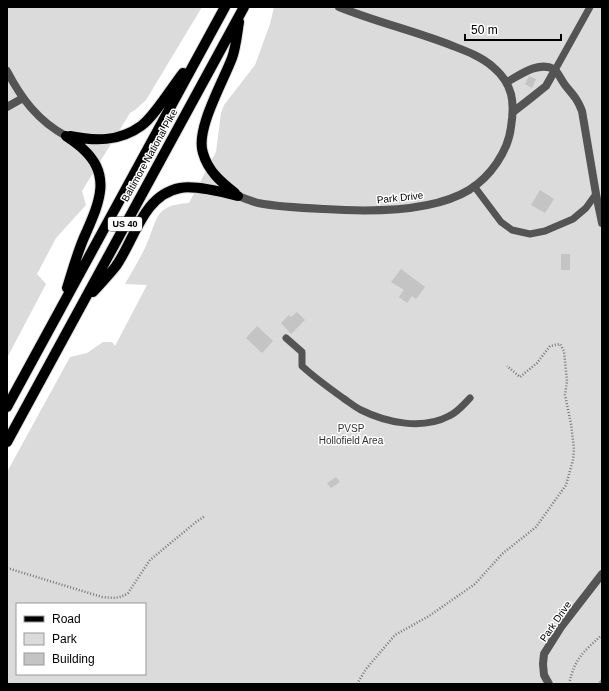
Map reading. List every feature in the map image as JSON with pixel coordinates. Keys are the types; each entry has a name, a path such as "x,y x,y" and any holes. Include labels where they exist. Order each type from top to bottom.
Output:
{"main road":[{"name":"Baltimore National Pike","path":"7,407 225,7"},
{"name":"Baltimore National Pike","path":"7,442 242,10"},
{"path":"238,196 220,182 208,166 202,152 202,135 209,112 232,56 242,10"},
{"path":"66,136 86,140 102,140 120,137 141,126 152,114 204,46"},
{"path":"57,316 85,234 96,210 100,197 101,183 94,161 84,149 66,136"},
{"path":"80,307 116,265 147,210 158,197 170,191 182,188 216,191 238,196"}],"street":[{"name":"Park Drive","path":"238,196 257,202 282,206 357,211 415,208 450,199 468,190 482,181 494,167 502,153 510,131 513,112 513,99 507,82 491,65 433,38 353,13 339,7"},
{"path":"507,82 524,72 535,68 546,67 555,70 564,84 577,98 582,111 602,223"},
{"path":"513,112 546,86 555,70"},
{"path":"7,71 23,98 34,112 44,122 66,136"},
{"path":"7,107 23,98"},
{"name":"Park Drive","path":"549,684 544,674 542,664 544,654 561,627 602,574"}],"lane":[{"path":"555,70 590,7"},
{"path":"474,186 501,222 512,230 530,234 546,231 573,219 586,208 596,194"},
{"path":"286,338 302,352 302,366 319,381 360,410 375,416 398,422 416,424 435,422 458,411 470,398"}],"path":[{"path":"357,684 366,669 395,636 429,616 475,584 502,554 536,527 566,485 573,460 574,449 565,395 567,381 564,351 560,344 550,346 537,364 520,377 506,366"},
{"path":"7,568 102,597 114,598 123,596 128,593 150,560 205,516"},
{"path":"569,684 572,672 582,653 602,635"}],"green space":[{"path":"7,7 202,7 146,100 130,113 82,191 86,205 56,238 37,274 46,284 7,358"},
{"name":"PVSP Hollofield Area","path":"274,7 602,7 602,684 7,684 7,472 70,357 87,353 103,342 112,342 115,346 147,285 125,284 145,248 155,222 162,211 168,207 177,204 189,203 216,152 221,113 224,105 255,65 270,24"}],"building":[{"path":"529,76 536,79 532,88 525,84"},
{"path":"540,190 554,199 545,213 531,205"},
{"path":"561,254 570,254 570,270 561,270"},
{"path":"401,269 425,287 416,299 412,296 407,303 399,297 404,290 391,282"},
{"path":"297,312 305,320 291,334 281,323 289,315 291,317"},
{"path":"257,326 273,341 262,353 246,338"},
{"path":"336,477 340,482 331,488 327,483"}]}
